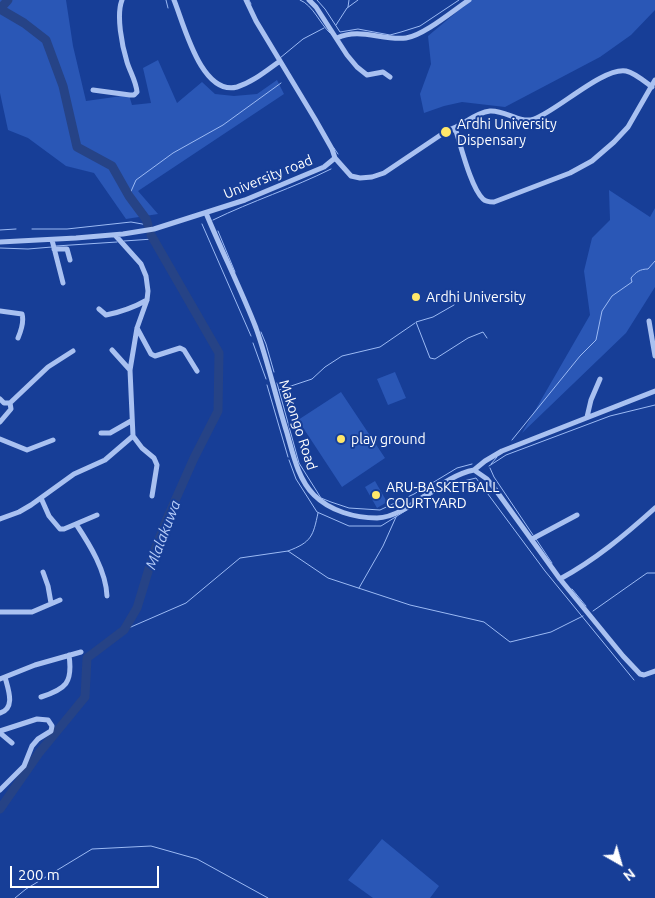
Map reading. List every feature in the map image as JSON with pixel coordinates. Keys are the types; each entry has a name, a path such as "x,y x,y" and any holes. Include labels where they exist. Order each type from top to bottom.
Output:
{"street":[{"path":"93,90 130,95 134,95 137,92 136,84 127,63 119,19 122,0"},
{"path":"174,0 198,60 207,75 215,82 226,88 235,88 251,82 280,62"},
{"path":"246,0 256,21 315,119 335,158 351,176 360,178 384,173 438,136 473,116 489,111 499,112 521,120 535,119 583,88 617,71 632,73 652,87"},
{"path":"309,0 316,7 347,55 364,73 370,75 383,72 390,77"},
{"path":"337,38 356,33 408,38 421,32 469,0"},
{"path":"452,129 456,130 470,175 480,195 488,202 494,202 570,173 592,162 628,127 655,80"},
{"name":"University road","path":"0,242 115,235 154,229 245,200 316,171 330,164 335,158"},
{"name":"Makongo Road","path":"206,213 256,328 300,472 314,495 344,513 368,517 381,517 394,513 458,475 474,470 502,451 655,391"},
{"path":"115,235 135,256 144,269 148,291 147,300 137,328 130,370 131,422 133,436 142,448 154,458 158,465 152,496"},
{"path":"52,240 63,282"},
{"path":"54,249 67,250 70,260"},
{"path":"100,309 106,315 130,310 147,300"},
{"path":"0,311 22,314 21,330 18,338"},
{"path":"649,321 655,356"},
{"path":"137,328 151,354 155,356 180,348 184,350 197,371"},
{"path":"0,399 4,403 10,403 48,367 73,350"},
{"path":"112,350 130,370"},
{"path":"587,417 591,400 600,379"},
{"path":"0,422 11,409 10,403"},
{"path":"101,433 110,432 131,422"},
{"path":"0,519 19,512 74,474 105,460 133,436"},
{"path":"0,439 27,450 53,440"},
{"path":"474,470 487,479 560,579 609,641 636,671 644,675 655,671"},
{"path":"41,498 56,526 64,529 97,515"},
{"path":"560,579 608,548 655,508"},
{"path":"532,539 576,515"},
{"path":"76,524 100,568 106,584 107,596"},
{"path":"42,572 48,586 51,603"},
{"path":"0,612 32,612 60,600"},
{"path":"0,713 8,709 10,704 3,678 35,665 81,652"},
{"path":"41,697 58,692 62,688 71,672 69,655"},
{"path":"0,790 24,766 32,746 38,739 50,731 52,726 48,720 37,718 0,732 12,743"}],"shaded area":[{"path":"0,0 66,0 73,46 86,101 129,95 132,105 151,103 143,68 158,60 177,103 202,82 215,94 234,96 257,94 277,80 284,94 138,191 158,214 126,219 94,173 66,166 28,138 8,130 0,93"},
{"path":"471,0 655,0 655,10 631,35 600,57 505,107 462,102 424,113 420,94 431,64 428,36"},
{"path":"609,190 650,217 655,208 655,287 626,333 522,433 590,315 584,271 592,238 610,220"},
{"path":"395,372 406,398 388,405 377,379"},
{"name":"play ground","path":"341,392 385,458 342,487 298,420"},
{"name":"ARU-BASKETBALL COURTYARD","path":"375,481 387,502 377,508 365,487"},
{"path":"382,839 439,886 430,898 373,898 348,880"}],"waterway":[{"path":"8,0 0,9 24,23 46,40 63,86 77,147 112,166 148,225"},
{"path":"166,0 168,8"},
{"path":"249,0 251,4"},
{"path":"300,0 313,10 330,33"},
{"path":"317,0 340,32 358,29 390,35 420,26 459,0"},
{"path":"348,7 349,0"},
{"path":"336,25 347,8 358,0"},
{"path":"280,58 303,39 324,28"},
{"path":"129,196 136,180 173,153 223,125 281,83"},
{"path":"334,148 338,154"},
{"path":"213,220 331,169"},
{"path":"32,229 67,229 131,222 148,225"},
{"path":"202,224 251,336"},
{"path":"0,230 16,229"},
{"path":"218,231 235,272"},
{"name":"Mlalakuwa","path":"0,809 39,753 85,697 87,658 124,630 137,608 154,552 166,521 194,458 218,411 219,353 151,235"},
{"path":"124,241 153,239"},
{"path":"56,246 117,242"},
{"path":"0,248 28,249 52,247"},
{"path":"512,440 580,356 596,340 602,311 612,296 632,282 631,278 636,273 648,269 655,261"},
{"path":"454,305 433,317 416,322 430,358 435,359 468,338 483,332 487,338"},
{"path":"279,390 312,379 325,367 342,356 380,347 415,323"},
{"path":"261,332 274,372"},
{"path":"253,343 266,379"},
{"path":"277,383 299,463 321,498 349,508 380,510 414,494 457,468 472,464"},
{"path":"267,385 288,457"},
{"path":"489,466 506,455 610,416 655,405"},
{"path":"491,464 497,457"},
{"path":"289,460 296,479 317,512 349,526 381,526 447,485 476,478 545,571 634,680"},
{"path":"490,468 533,535"},
{"path":"288,551 307,541 313,533 318,513"},
{"path":"359,588 383,546 396,517"},
{"path":"536,539 552,563"},
{"path":"124,630 186,603 240,558 288,551 328,578 410,605 484,622 510,642 551,632 583,616"},
{"path":"593,611 647,573 655,573"},
{"path":"572,589 586,606"},
{"path":"15,898 26,889 92,849 151,846 197,859 268,898"}],"place":[{"name":"Ardhi University Dispensary","path":"446,132"},
{"name":"Ardhi University","path":"416,297"},
{"name":"play ground","path":"341,439"},
{"name":"ARU-BASKETBALL COURTYARD","path":"376,495"}]}
